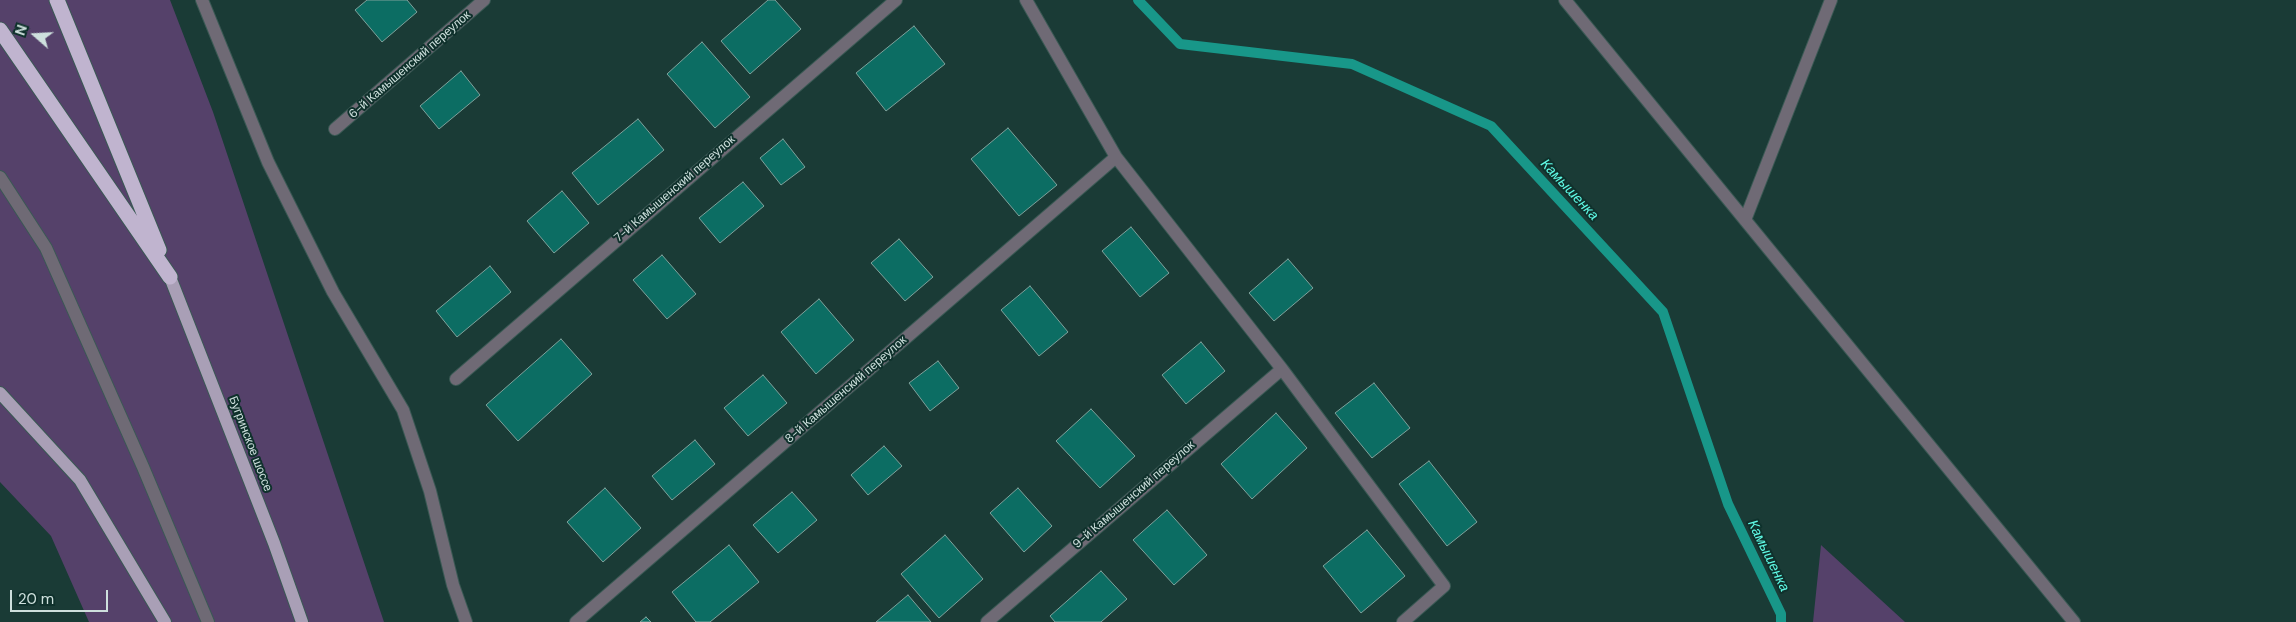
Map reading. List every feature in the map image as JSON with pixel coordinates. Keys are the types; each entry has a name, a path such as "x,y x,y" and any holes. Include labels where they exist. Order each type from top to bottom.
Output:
{"highway":[{"path":"57,0 170,277"},
{"path":"0,30 170,277"}],"main road":[{"name":"Бугринское шоссе","path":"170,277 274,543 302,622"},
{"path":"0,393 80,480 165,622"}],"street":[{"path":"202,0 268,162 333,292 404,410 430,491 453,585 466,622"},
{"name":"6-й Камышенский переулок","path":"335,129 484,0"},
{"name":"7-й Камышенский переулок","path":"456,379 674,189 896,0"},
{"path":"1026,0 1116,157 1282,368 1444,586 1402,622"},
{"path":"1565,0 2074,622"},
{"path":"1745,220 1831,0"},
{"name":"8-й Камышенский переулок","path":"576,622 1116,157"},
{"path":"0,177 46,248 143,466 208,622"},
{"name":"9-й Камышенский переулок","path":"987,622 1282,368"}],"shaded area":[{"path":"0,0 170,0 213,112 384,622 89,622 51,536 0,482"},
{"path":"1821,545 1905,622 1813,622"}],"building":[{"path":"367,0 407,0 417,12 382,42 355,10"},
{"path":"768,0 775,0 801,29 750,74 721,41"},
{"path":"914,26 945,64 886,111 856,73"},
{"path":"702,42 750,97 715,128 667,74"},
{"path":"461,71 480,95 439,129 420,106"},
{"path":"638,119 664,150 598,205 572,173"},
{"path":"1008,128 1057,185 1019,216 971,159"},
{"path":"783,139 805,167 781,185 760,158"},
{"path":"743,182 764,206 720,243 699,218"},
{"path":"562,191 589,223 554,253 527,221"},
{"path":"1131,227 1169,273 1140,297 1102,251"},
{"path":"899,239 933,277 905,301 871,263"},
{"path":"662,255 696,294 667,319 633,280"},
{"path":"1288,259 1313,288 1274,321 1249,293"},
{"path":"490,266 511,292 457,337 436,311"},
{"path":"1030,286 1068,332 1039,356 1001,310"},
{"path":"819,299 854,340 816,374 781,332"},
{"path":"561,339 592,374 518,441 486,405"},
{"path":"1201,342 1225,371 1186,404 1162,375"},
{"path":"938,361 959,388 930,411 909,383"},
{"path":"763,375 787,403 748,436 724,408"},
{"path":"1374,383 1410,428 1372,458 1335,413"},
{"path":"1091,409 1135,456 1100,488 1056,441"},
{"path":"1276,413 1307,448 1252,499 1221,464"},
{"path":"695,440 715,464 672,500 652,476"},
{"path":"884,446 902,466 868,495 851,475"},
{"path":"1429,461 1477,522 1447,546 1399,484"},
{"path":"605,488 641,528 603,562 567,522"},
{"path":"1018,488 1052,526 1024,552 990,513"},
{"path":"792,492 817,520 778,553 753,525"},
{"path":"1167,510 1207,555 1174,585 1133,540"},
{"path":"1367,530 1405,576 1361,613 1323,566"},
{"path":"945,535 983,579 939,618 901,574"},
{"path":"729,545 759,582 710,622 696,622 672,592"},
{"path":"1101,571 1127,599 1101,622 1055,622 1050,616"},
{"path":"908,595 931,622 876,622"},
{"path":"646,617 651,622 640,622"}],"waterway":[{"name":"Камышенка","path":"1138,0 1180,44 1352,64 1491,126 1663,312 1728,504 1781,614 1781,622"}]}
